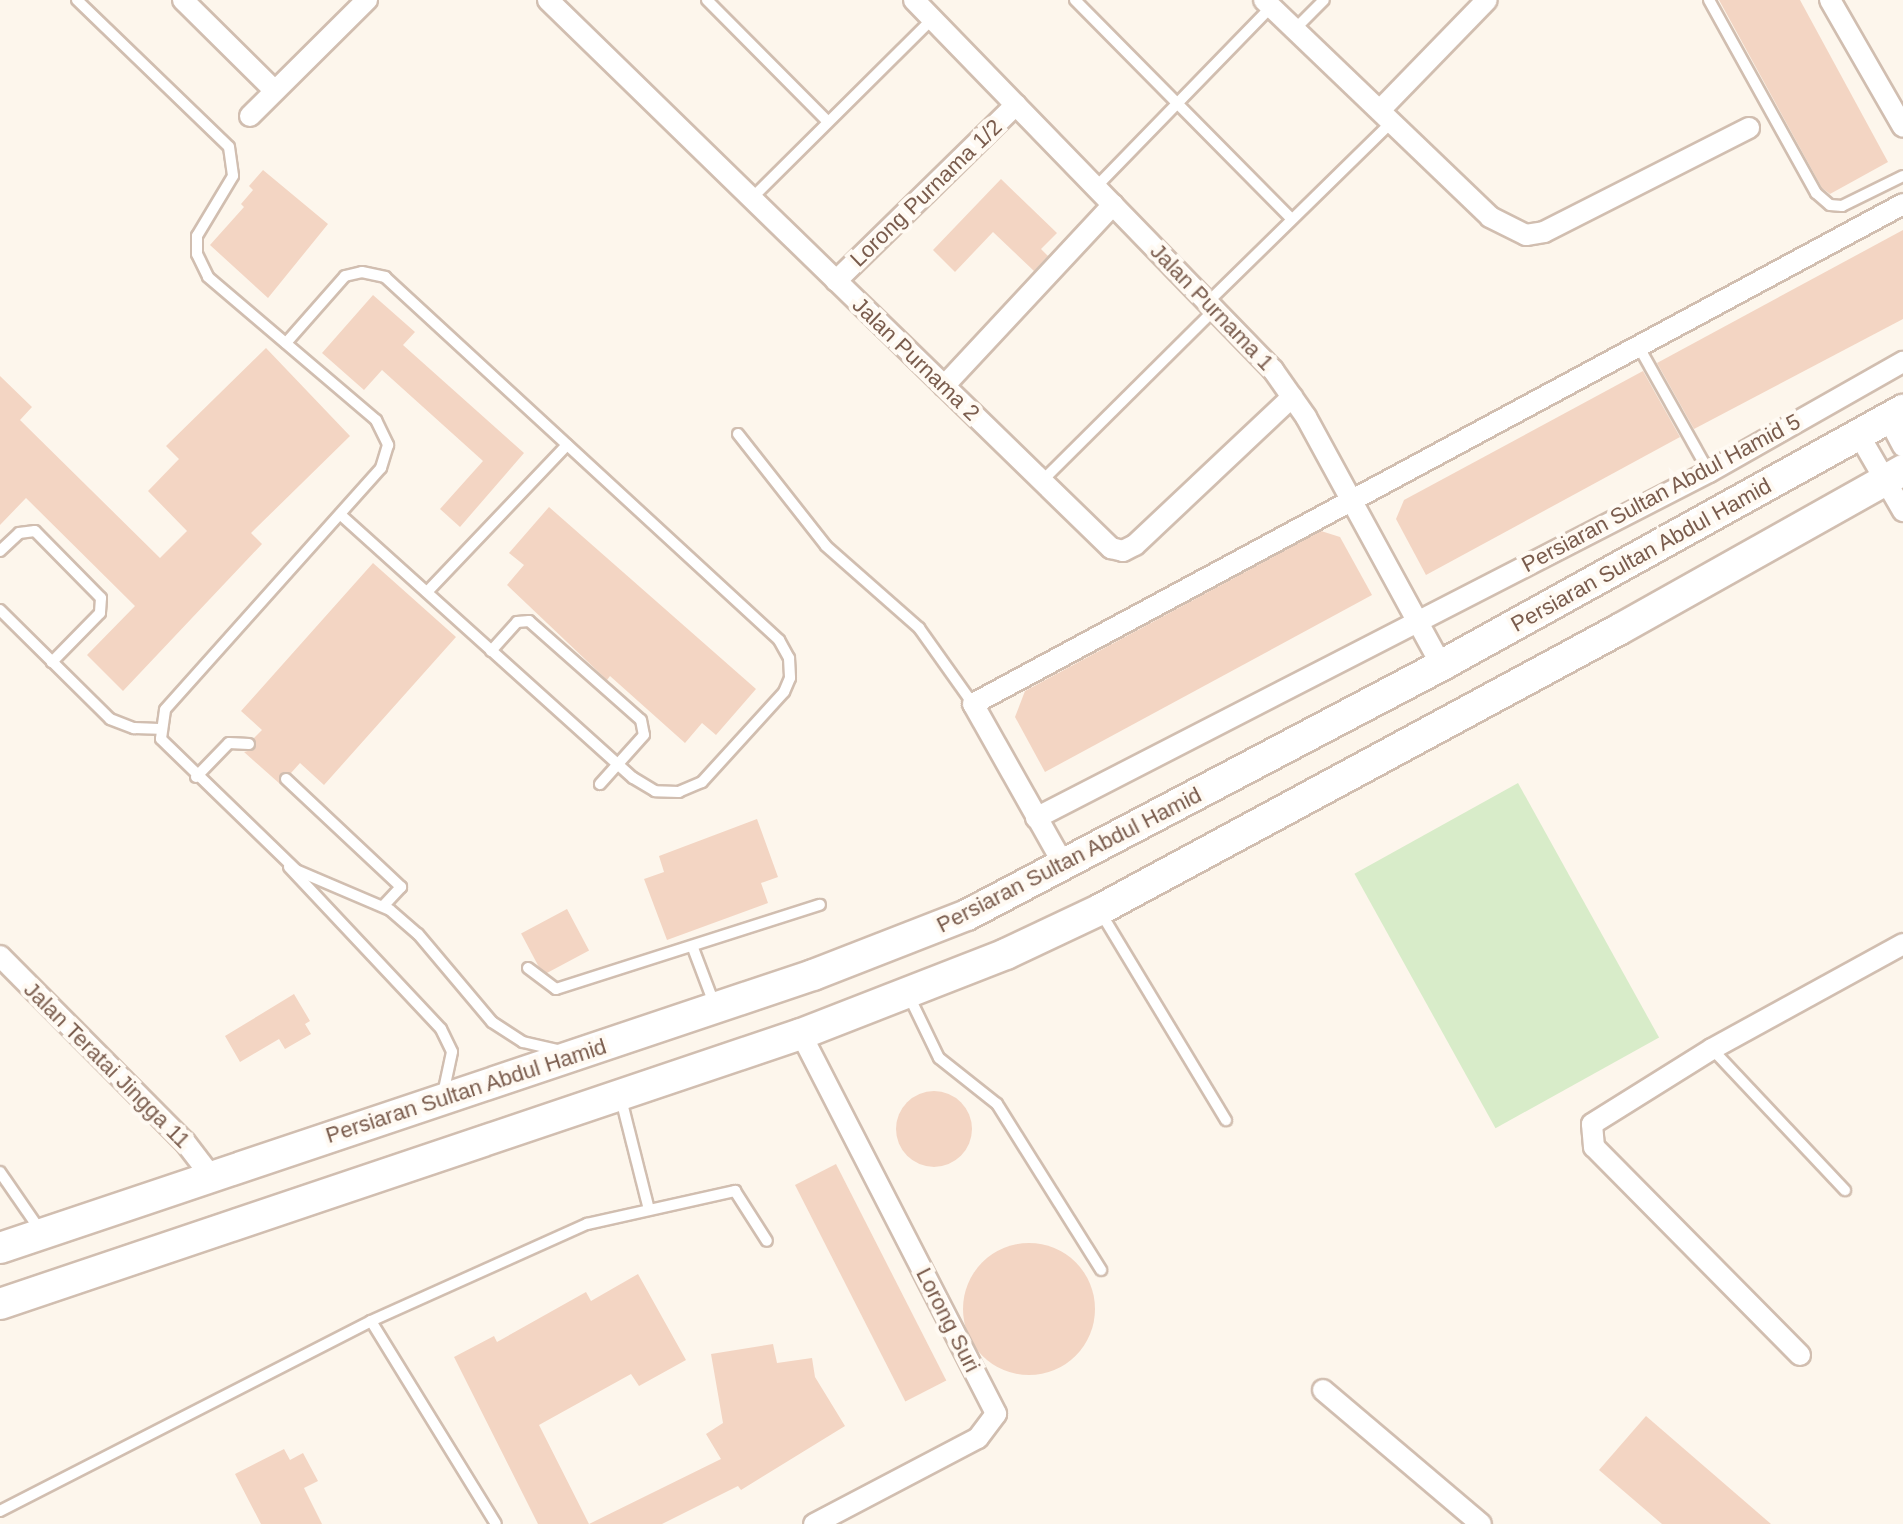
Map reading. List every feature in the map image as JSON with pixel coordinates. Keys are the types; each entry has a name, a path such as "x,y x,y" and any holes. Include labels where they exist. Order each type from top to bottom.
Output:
{"main road":[{"name":"Persiaran Sultan Abdul Hamid","path":"0,1248 718,1007 967,915 1065,867 1441,665 1896,414"},
{"path":"0,1304 619,1092 801,1034 907,993 1099,910 1894,475"},
{"path":"718,1007 737,1056"}],"street":[{"path":"183,0 275,91"},
{"name":"Jalan Purnama 2","path":"548,0 1111,548 1123,551 1292,397"},
{"name":"Jalan Purnama 1","path":"914,0 1211,305 1292,397 1441,665"},
{"path":"1386,116 1487,0"},
{"path":"1830,0 1903,127"},
{"path":"250,116 362,2"},
{"path":"1268,4 1490,217 1526,235 1544,232 1749,128"},
{"name":"Lorong Purnama 1/2","path":"836,281 1016,105"},
{"path":"1065,867 973,704 1350,497 1640,349 1903,204"},
{"path":"944,386 1113,205"},
{"name":"Persiaran Sultan Abdul Hamid 5","path":"1036,818 1709,472 1903,362"},
{"path":"1896,414 1903,446"},
{"path":"1859,435 1894,475 1903,511"},
{"path":"1800,1355 1594,1147 1590,1136 1592,1124 1608,1110 1712,1049 1903,944"},
{"name":"Jalan Teratai Jingga 11","path":"0,956 185,1142 211,1176"},
{"name":"Lorong Suri","path":"801,1034 996,1414 978,1438 814,1524"},
{"path":"1323,1390 1481,1524"}],"lane":[{"path":"77,0 229,147 233,176 200,227 197,254 208,277 376,420 387,436 381,468 165,710 159,729 166,748 286,862 307,877 384,905 418,934 506,1033 540,1048 594,1048"},
{"path":"707,0 827,121"},
{"path":"1075,0 1292,219"},
{"path":"1294,30 1324,0"},
{"path":"1709,0 1816,193 1830,205 1842,206 1903,176"},
{"path":"1096,187 1178,104 1268,4"},
{"path":"752,198 932,19"},
{"path":"1042,481 1386,116"},
{"path":"286,343 338,282 353,273 374,272 779,640 789,658 784,692 702,782 679,792 655,791 618,765 340,514"},
{"path":"1640,349 1709,472"},
{"path":"738,434 826,546 919,628 973,704"},
{"path":"427,592 567,445"},
{"path":"0,551 19,533 35,531 101,598 100,613 52,662"},
{"path":"0,610 110,719 134,728 159,729"},
{"path":"491,651 517,622 529,621 645,728 600,784"},
{"path":"196,777 229,743 249,744"},
{"path":"286,779 401,887 384,905"},
{"path":"286,862 300,884 376,955 441,1029 452,1052 441,1099"},
{"path":"528,968 556,989 693,948 820,905"},
{"path":"1099,910 1226,1120"},
{"path":"693,948 718,1007"},
{"path":"907,993 939,1058 997,1104 1101,1270"},
{"path":"1712,1049 1845,1190"},
{"path":"619,1092 649,1210"},
{"path":"0,1172 41,1232"},
{"path":"0,1511 371,1321 587,1224 735,1191 767,1241"},
{"path":"371,1321 496,1524"}],"green space":[{"path":"1518,783 1659,1038 1496,1128 1354,874"}],"building":[{"path":"1719,0 1800,0 1888,162 1830,194 1822,188"},
{"path":"263,170 328,224 268,298 210,245 244,207 241,204 253,190 249,186"},
{"path":"1001,179 1057,233 1041,249 1048,256 1034,271 993,232 955,272 933,250"},
{"path":"1903,230 1903,319 1694,429 1657,363"},
{"path":"373,295 415,332 403,345 524,453 460,527 440,509 483,461 382,370 364,390 322,353"},
{"path":"266,348 350,436 251,533 262,544 123,691 87,655 135,606 26,498 0,525 0,376 32,407 20,420 160,558 187,531 148,491 179,459 166,446"},
{"path":"1643,371 1680,437 1426,575 1396,519 1404,500"},
{"path":"549,507 756,689 716,735 702,723 685,743 610,676 607,680 507,585 524,565 509,553"},
{"path":"1321,531 1340,537 1372,595 1045,772 1015,717 1025,691"},
{"path":"373,563 456,637 324,785 300,763 291,773 281,773 280,784 244,752 255,749 254,738 262,730 241,711"},
{"path":"757,819 778,877 761,883 768,903 667,940 644,879 664,872 659,856"},
{"path":"567,909 589,950 543,975 521,933"},
{"path":"294,994 310,1021 305,1024 311,1034 285,1049 279,1039 240,1062 225,1036"},
{"path":"934,1091 949,1094 961,1102 969,1114 972,1129 969,1144 961,1156 949,1164 934,1167 919,1164 907,1156 899,1144 896,1129 899,1114 907,1102 919,1094"},
{"path":"836,1164 946,1381 905,1401 795,1185"},
{"path":"1029,1243 1054,1248 1076,1262 1090,1284 1095,1309 1090,1334 1076,1356 1054,1370 1029,1375 1004,1370 982,1356 968,1334 963,1309 968,1284 982,1262 1004,1248"},
{"path":"638,1274 686,1360 639,1386 631,1374 539,1425 589,1524 538,1524 454,1357 494,1336 497,1342 586,1292 591,1301"},
{"path":"773,1344 777,1363 812,1358 815,1377 845,1426 741,1490 738,1486 662,1524 589,1524 721,1459 706,1434 723,1423 711,1354"},
{"path":"1646,1416 1771,1524 1662,1524 1599,1470"},
{"path":"284,1449 290,1460 303,1453 318,1481 304,1488 322,1524 261,1524 235,1474"}]}
